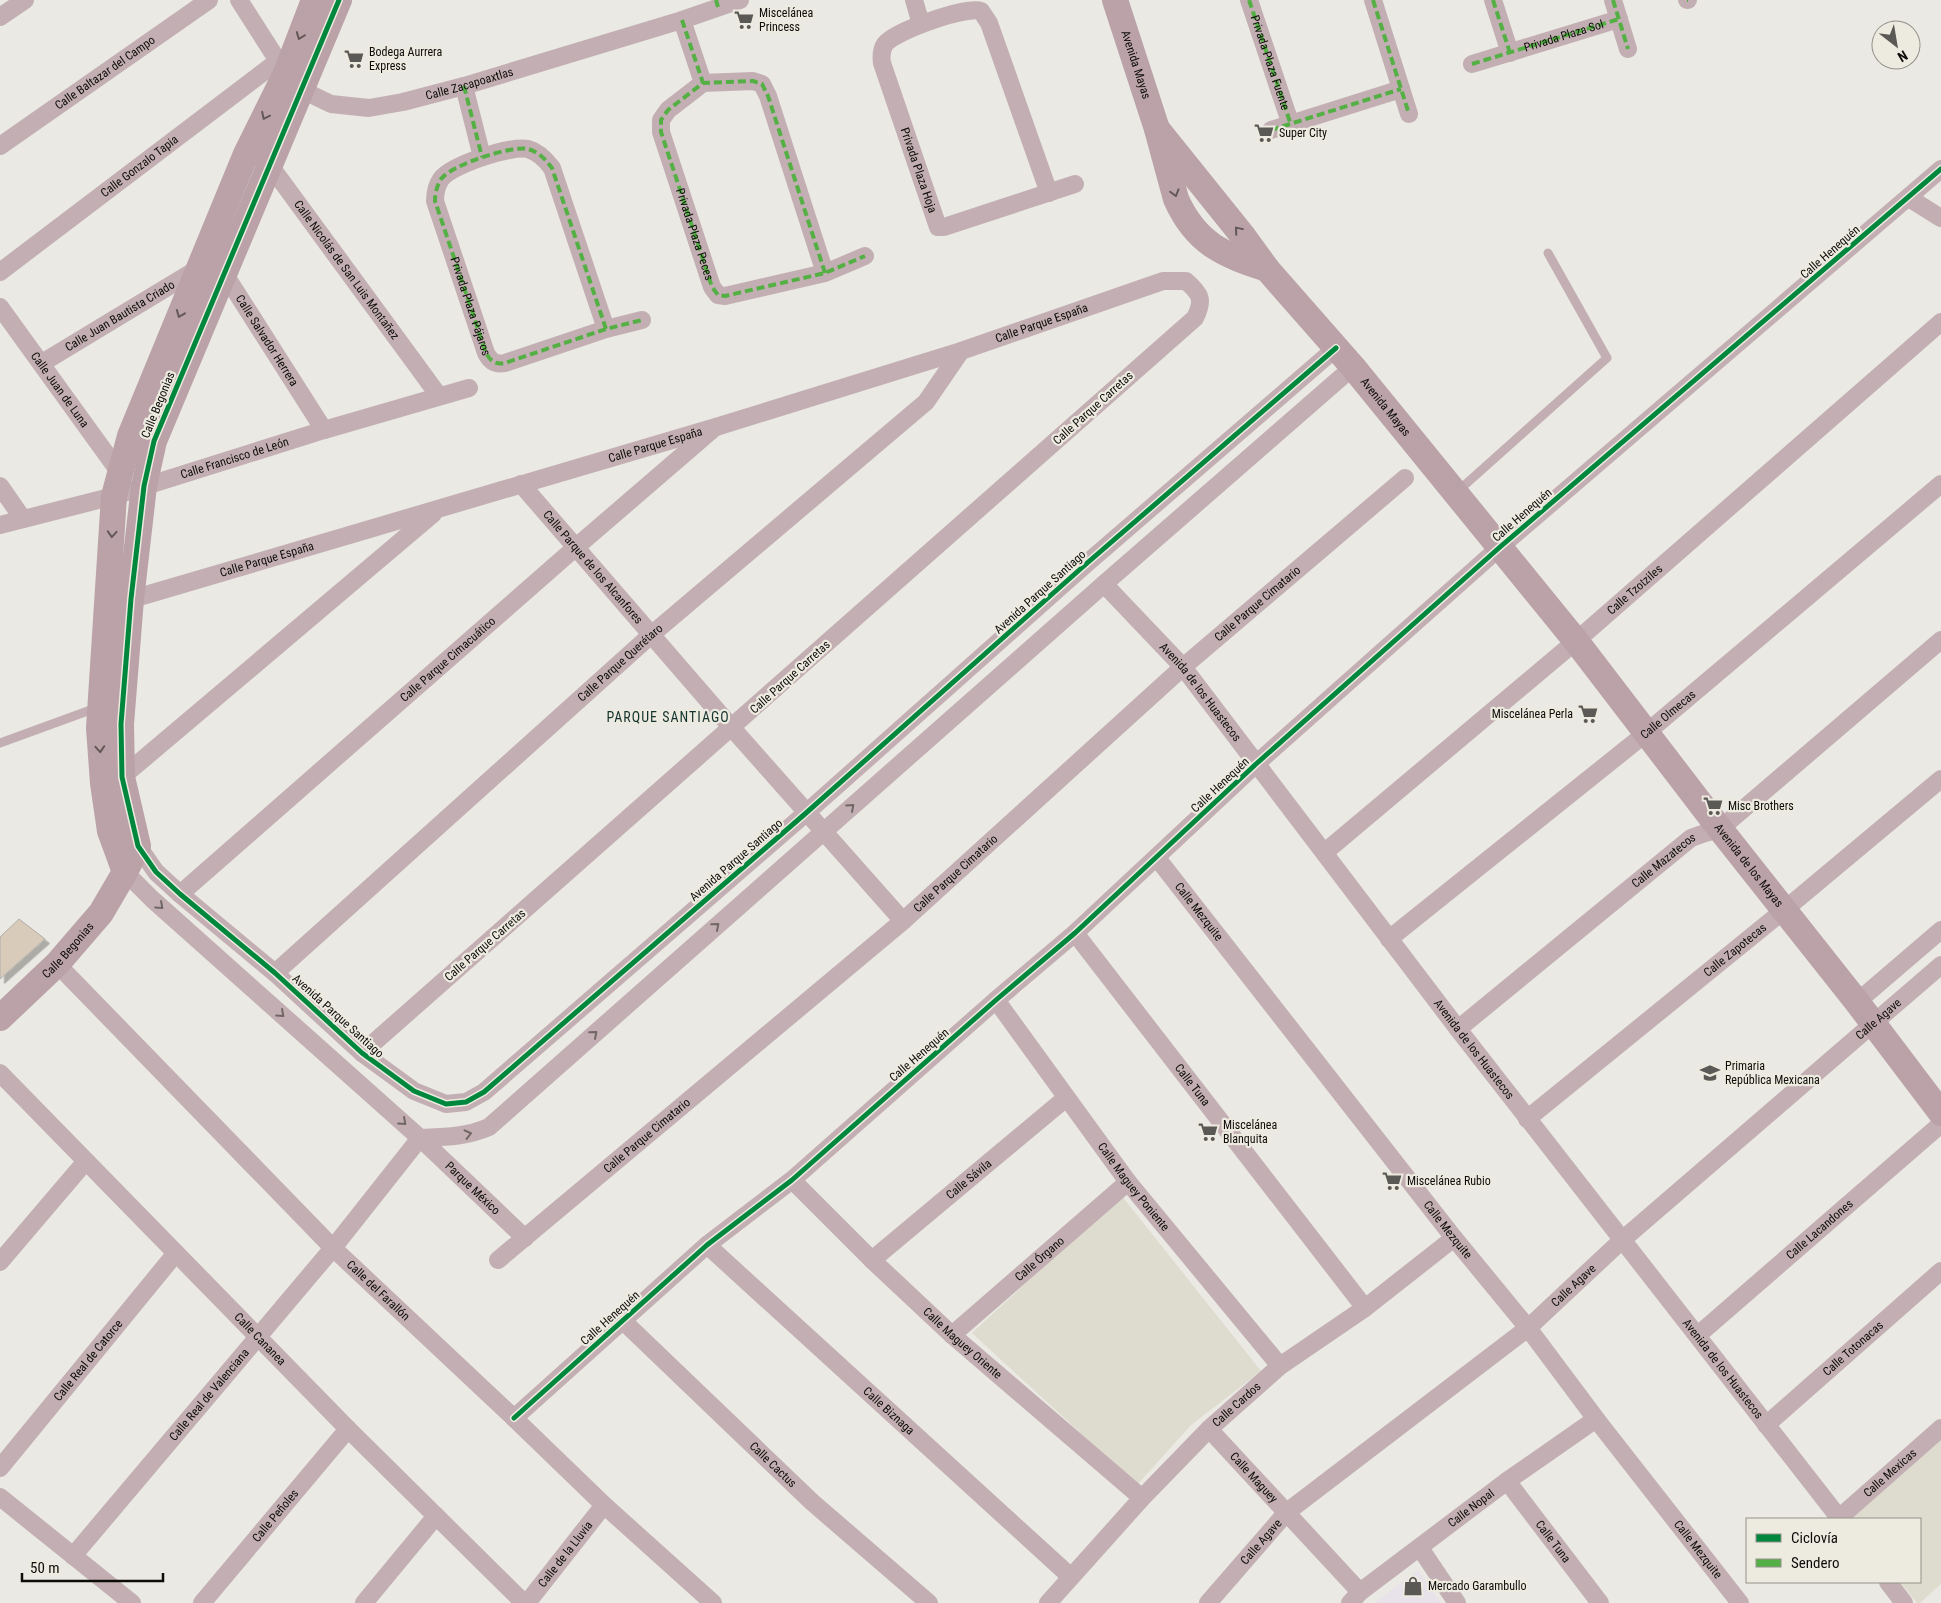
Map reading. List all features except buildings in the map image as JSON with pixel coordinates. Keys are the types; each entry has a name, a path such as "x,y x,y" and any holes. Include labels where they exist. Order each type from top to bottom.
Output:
{"street":[{"path":"0,17 25,0"},
{"name":"Calle Baltazar del Campo","path":"0,146 209,0"},
{"path":"239,0 288,74"},
{"name":"Calle Begonias","path":"125,872 110,831 103,783 99,728 100,707 119,602 144,486 154,442 224,272 257,159 314,0"},
{"name":"Calle Begonias","path":"288,74 338,0"},
{"name":"Calle Zacapoaxtlas","path":"288,74 330,104 369,108 403,102 464,86 682,20 717,4 740,0"},
{"path":"914,0 921,24"},
{"name":"Avenida Mayas","path":"1115,0 1157,129 1243,236 1267,269 1345,358 1500,547"},
{"name":"Privada Plaza Fuente","path":"1249,0 1291,125"},
{"path":"1372,0 1409,114"},
{"name":"Privada Plaza Sol","path":"1493,0 1510,53"},
{"name":"Privada Plaza Sol","path":"1613,0 1628,49"},
{"name":"Privada Plaza Hoja","path":"1049,193 986,16 981,11 970,9 921,24 890,39 882,50 881,57 938,227 944,227 1049,193 1075,184"},
{"name":"Privada Plaza Sol","path":"1472,64 1619,19"},
{"path":"682,20 703,83 753,81 762,84 768,96 825,273"},
{"name":"Calle Gonzalo Tapia","path":"0,272 288,74"},
{"name":"Privada Plaza Peces","path":"703,83 668,110 661,120 661,132 714,292 725,296 825,273 865,256"},
{"path":"464,86 482,157"},
{"name":"Privada Plaza Fuente","path":"1271,130 1401,89"},
{"name":"Privada Plaza Pájaros","path":"606,329 552,168 547,161 539,154 527,149 515,149 482,157 447,174 441,179 435,201 489,358 498,364 504,363 606,329 642,320"},
{"name":"Calle Begonias","path":"0,1018 57,964 101,913 138,846 122,777 117,484 130,436 199,268 257,159"},
{"name":"Calle Nicolás de San Luis Montañez","path":"257,159 439,396"},
{"name":"Calle Henequén","path":"514,1418 707,1245 792,1180 996,1000 1076,934 1256,764 1500,547 1941,169"},
{"path":"1909,198 1941,218"},
{"path":"199,268 224,272"},
{"name":"Calle Juan Bautista Criado","path":"42,364 199,268"},
{"name":"Calle Salvador Herrera","path":"224,272 324,430"},
{"name":"Calle Parque España","path":"119,602 716,427 961,351 1163,281 1186,281 1198,292"},
{"name":"Calle Parque Carretas","path":"362,1053 1195,318 1201,306 1198,292"},
{"name":"Calle Juan de Luna","path":"0,306 42,364 117,484"},
{"name":"Calle Tzotziles","path":"1324,852 1576,641 1941,322"},
{"name":"Calle Parque Querétaro","path":"275,973 651,635 926,402 961,351"},
{"path":"125,872 420,1138 473,1134 489,1127 1104,584 1345,358"},
{"name":"Avenida Parque Santiago","path":"138,846 156,872 275,973 362,1053 414,1092 446,1104 466,1102 484,1092 806,813 1093,558 1345,358"},
{"name":"Calle Francisco de León","path":"0,526 117,484 144,486 324,430 469,388"},
{"name":"Calle Parque Cimacuático","path":"180,894 574,548 716,427"},
{"name":"Calle Parque Cimatario","path":"498,1260 903,921 1183,666 1406,478"},
{"name":"Calle Parque de los Alcanfores","path":"520,484 806,813 903,921"},
{"name":"Calle Olmecas","path":"1389,939 1646,734 1941,484"},
{"path":"0,486 23,519"},
{"path":"122,777 438,510"},
{"name":"Avenida de los Mayas","path":"1500,547 1576,641 1720,830 1857,1002 1941,1113"},
{"name":"Avenida de los Huastecos","path":"1104,584 1183,666 1527,1119 1621,1241 1698,1335 1838,1518"},
{"name":"Calle Mazatecos","path":"1458,1029 1691,838 1720,830 1941,640"},
{"name":"Calle Zapotecas","path":"1527,1119 1941,780"},
{"name":"Calle Mezquite","path":"1157,858 1454,1238 1528,1328 1596,1419 1740,1603"},
{"path":"1857,1002 1941,930"},
{"name":"Calle Tuna","path":"1076,934 1365,1308"},
{"name":"Calle del Farallón","path":"57,964 333,1248 604,1505 713,1603"},
{"name":"Calle Agave","path":"1208,1603 1287,1512 1528,1328 1621,1241 1941,965"},
{"name":"Calle Maguey Poniente","path":"996,1000 1128,1182 1280,1366"},
{"name":"Calle Cananea","path":"0,1073 348,1429 526,1603"},
{"name":"Calle Sávila","path":"872,1260 1066,1098"},
{"name":"Calle Lacandones","path":"1698,1335 1941,1124"},
{"name":"Parque México","path":"420,1138 525,1238"},
{"name":"Calle Real de Valenciana","path":"73,1556 333,1248 420,1138"},
{"path":"0,1262 86,1161"},
{"name":"Calle Maguey Oriente","path":"792,1180 872,1260 952,1335 1142,1498"},
{"name":"Calle Órgano","path":"952,1335 1128,1182"},
{"name":"Calle Cardos","path":"1048,1603 1142,1498 1209,1429 1280,1366 1365,1308 1454,1238"},
{"name":"Calle Biznaga","path":"707,1245 1070,1577"},
{"name":"Calle Real de Catorce","path":"0,1468 176,1253"},
{"name":"Calle Totonacas","path":"1766,1425 1941,1271"},
{"name":"Calle Cactus","path":"622,1320 812,1502 929,1603"},
{"name":"Calle Nopal","path":"1355,1598 1508,1481 1596,1419"},
{"name":"Calle Mexicas","path":"1840,1518 1941,1428"},
{"name":"Calle Peñoles","path":"202,1603 348,1429"},
{"name":"Calle Maguey","path":"1209,1429 1287,1512 1355,1598"},
{"name":"Calle Tuna","path":"1508,1481 1600,1603"},
{"path":"0,1497 132,1603"},
{"name":"Calle de la Lluvia","path":"526,1603 604,1505"},
{"path":"364,1603 436,1516"},
{"path":"1420,1548 1457,1603"},
{"path":"1889,1583 1904,1603"}],"lane":[{"path":"1456,492 1606,358 1548,253"},
{"path":"0,743 100,707"}],"shaded area":[{"path":"1121,1195 1261,1371 1191,1425 1137,1485 972,1333"},
{"path":"1941,1434 1941,1584 1920,1603 1917,1603 1901,1583 1921,1583 1921,1518 1850,1518"},
{"name":"Mercado Garambullo","path":"1418,1570 1441,1603 1375,1603"}],"marked path":[{"path":"716,0 718,7"},
{"path":"1249,0 1291,125"},
{"path":"1373,0 1409,114"},
{"path":"1493,0 1510,53"},
{"path":"1613,0 1628,49"},
{"path":"1472,64 1619,19"},
{"path":"682,20 703,83"},
{"path":"825,273 768,96 762,84 753,81 703,83 668,110 661,120 661,132 712,287 718,295 725,296 825,273 865,256"},
{"path":"464,86 482,157"},
{"path":"1271,130 1401,89"},
{"path":"606,329 552,168 542,157 528,149 509,150 469,162 441,179 438,184 435,201 486,353 491,360 496,363 505,363 606,329 642,320"}],"cycle path":[{"path":"339,0 154,441 144,486 131,599 121,724 122,777 138,846 156,872 275,973 362,1053 414,1091 446,1104 466,1102 484,1092 806,813 1086,564 1336,348"},
{"path":"514,1418 707,1245 792,1180 1075,933 1256,764 1500,547 1941,169"}],"place":[{"name":"Miscelánea Princess","path":"744,20"},
{"name":"Bodega Aurrera Express","path":"354,59"},
{"name":"Super City","path":"1264,133"},
{"name":"Miscelánea Perla","path":"1588,714"},
{"name":"Misc Brothers","path":"1713,806"},
{"name":"Primaria República Mexicana","path":"1710,1073"},
{"name":"Miscelánea Blanquita","path":"1208,1132"},
{"name":"Miscelánea Rubio","path":"1392,1181"},
{"name":"Mercado Garambullo","path":"1413,1586"}],"district":[{"name":"PARQUE SANTIAGO","path":"668,717"}]}
